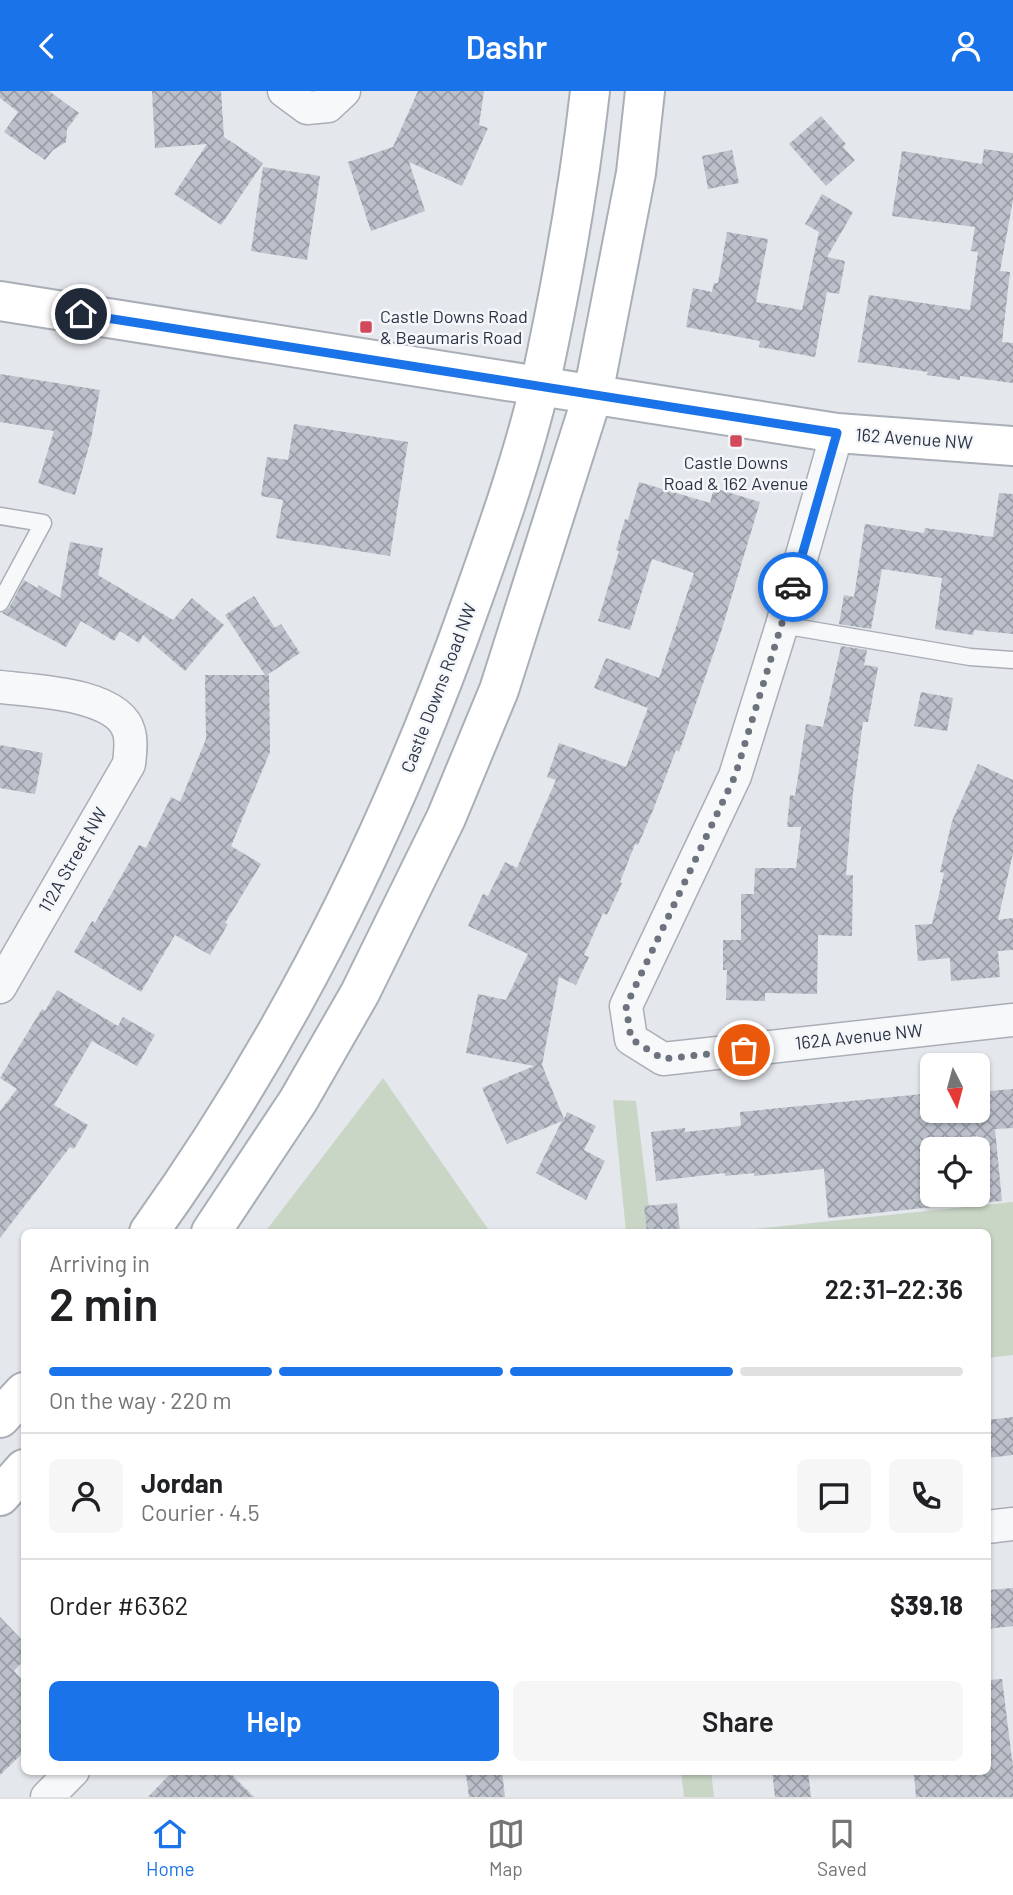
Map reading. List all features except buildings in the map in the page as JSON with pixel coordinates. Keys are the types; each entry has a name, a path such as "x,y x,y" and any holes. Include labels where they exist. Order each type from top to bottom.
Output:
{"main road":[{"name":"Castle Downs Road NW","path":"151,1229 191,1173 312,971 396,798 447,674 500,523 566,391 582,162 590,91"},
{"name":"Castle Downs Road NW","path":"213,1229 298,1101 360,993 446,818 499,690 566,391 636,173 645,91"},
{"name":"162 Avenue NW","path":"0,301 837,433 1013,446"},
{"path":"0,1418 21,1395"},
{"path":"0,1496 21,1472"}],"street":[{"path":"284,91 307,108 328,106 344,91"},
{"path":"782,625 837,433"},
{"name":"162A Avenue NW","path":"782,625 735,776 626,1006 631,1039 663,1059 1013,1020"},
{"name":"112A Street NW","path":"0,687 93,701 109,708 129,729 131,747 129,764 0,988"},
{"path":"991,1527 1013,1524"},
{"path":"47,1797 69,1775"}],"lane":[{"path":"0,516 43,523 0,603"},
{"path":"782,625 970,657 1013,660"}],"green space":[{"path":"383,1078 488,1229 267,1229"},
{"path":"613,1100 636,1101 652,1229 626,1229"},
{"path":"1013,1202 1013,1355 991,1358 991,1229 755,1229 965,1207 990,1207 990,1204"},
{"path":"681,1775 711,1775 714,1797 684,1797"}],"way so far":[{"path":"744,1050 663,1059 631,1039 626,1006 735,776 793,587"}],"place":[{"name":"Castle Downs Road & Beaumaris Road","path":"366,327"},
{"name":"Castle Downs Road & 162 Avenue","path":"736,441"}],"route":[{"path":"81,314 837,433 793,587"}]}
